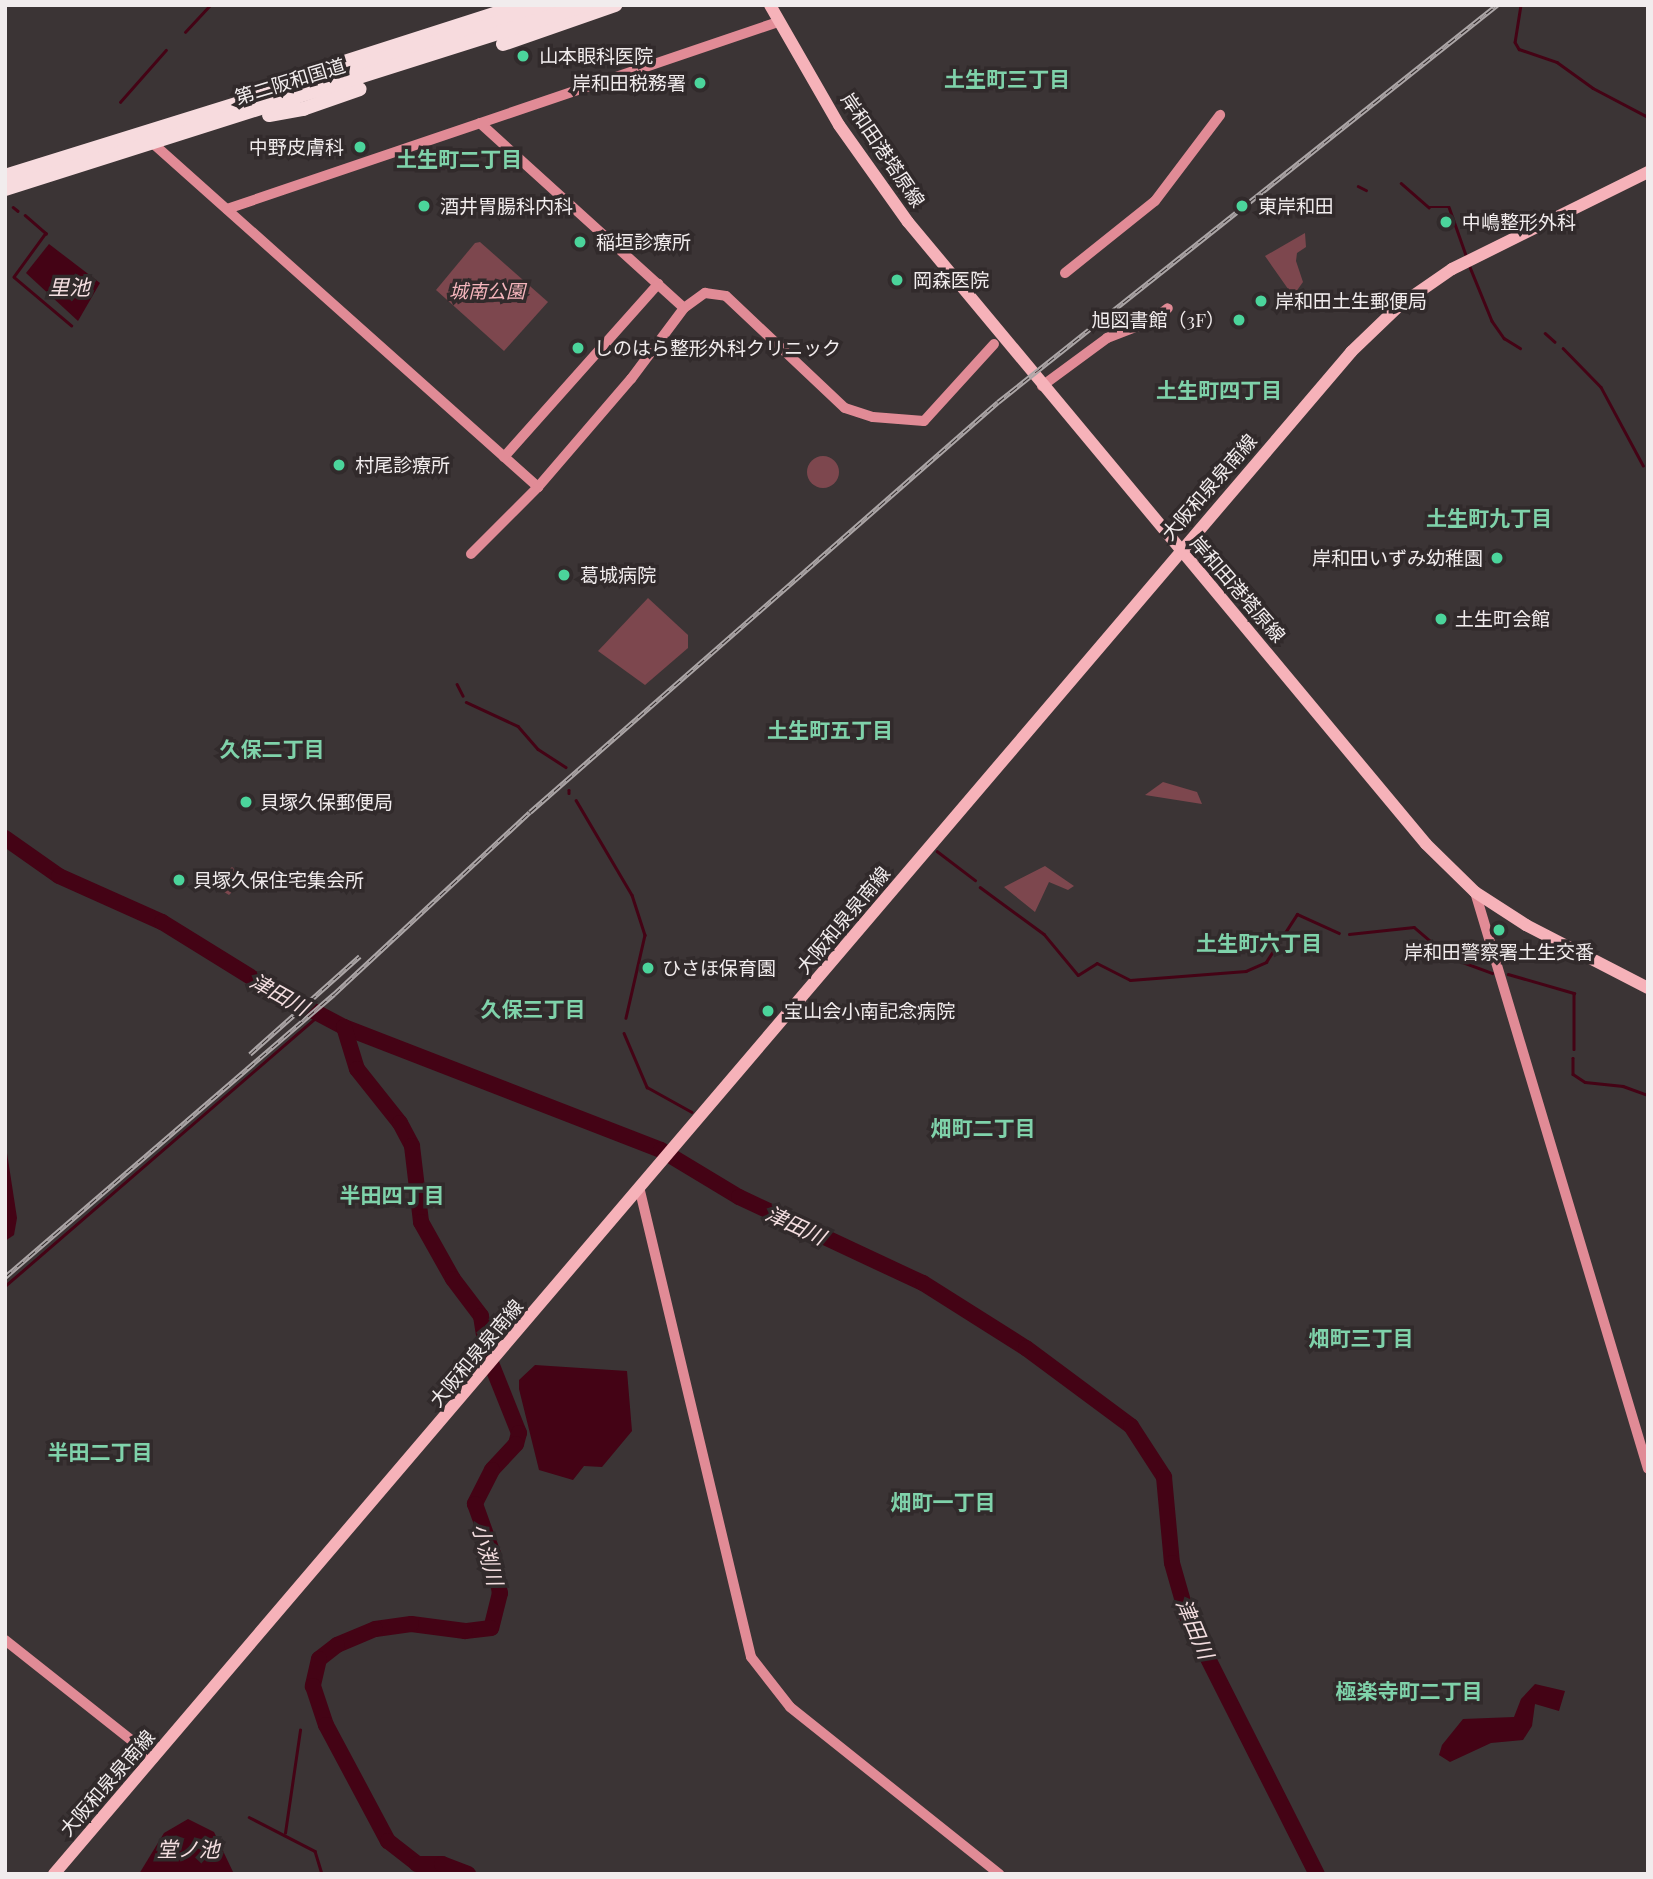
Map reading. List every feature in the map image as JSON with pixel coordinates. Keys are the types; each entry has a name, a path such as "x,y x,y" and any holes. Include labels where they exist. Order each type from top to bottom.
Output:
{"highway":[{"path":"207,114 235,97 522,5"},
{"name":"第二阪和国道","path":"5,189 232,119 298,92 554,5"},
{"name":"第二阪和国道","path":"5,177 141,133 298,92 586,5"},
{"path":"232,119 303,109 615,5"}],"main road":[{"name":"岸和田港塔原線","path":"770,5 876,180 1042,386 1426,844 1475,892 1526,925 1648,988"},
{"name":"大阪和泉泉南線","path":"54,1874 640,1191 1314,393 1400,305 1471,258 1648,172"}],"street":[{"path":"227,209 778,22"},
{"path":"1065,273 1155,201 1220,115"},
{"path":"480,123 684,307"},
{"path":"141,133 538,487"},
{"path":"504,457 658,284"},
{"path":"471,554 538,487 631,379 684,307 705,293 719,291 760,324 845,408 919,423 995,344"},
{"path":"1042,386 1107,338 1151,321 1168,308"},
{"path":"1475,892 1648,1469"},
{"path":"640,1191 751,1657 790,1707 999,1874"},
{"path":"5,1640 154,1758"}],"green space":[{"path":"1305,233 1306,247 1297,253 1296,261 1303,282 1293,296 1265,256"},
{"name":"城南公園","path":"480,242 548,302 504,351 436,290 475,243"},
{"path":"823,456 834,461 839,472 834,483 823,488 812,483 807,472 812,461"},
{"path":"648,598 688,635 688,648 645,685 598,651"},
{"path":"1163,782 1197,792 1202,804 1145,795"},
{"path":"1045,866 1074,886 1068,890 1049,882 1035,912 1004,887"},
{"path":"232,867 245,879 229,895 213,885"}],"water":[{"name":"里池","path":"49,244 100,283 78,321 26,273"},
{"path":"5,1140 17,1218 14,1235 5,1241"},
{"path":"535,1365 627,1371 632,1431 602,1467 584,1466 573,1480 539,1470 519,1389 519,1380"},
{"path":"1535,1684 1565,1691 1559,1711 1535,1704 1532,1726 1523,1740 1491,1743 1450,1762 1439,1755 1442,1745 1463,1719 1514,1717 1521,1699"},
{"name":"堂ノ池","path":"188,1819 214,1832 234,1874 139,1874 164,1833"}],"waterway":[{"path":"185,32 210,5"},
{"path":"1521,5 1515,42 1519,49 1557,62 1593,88 1648,117"},
{"path":"120,102 166,50"},
{"path":"1401,183 1429,207 1449,207 1466,255"},
{"path":"1358,186 1366,190"},
{"path":"13,207 18,211"},
{"path":"25,215 46,233 14,277 71,325"},
{"path":"1470,267 1492,321 1504,338 1520,348"},
{"path":"1545,333 1555,342"},
{"path":"1563,348 1601,387 1643,465"},
{"path":"457,684 463,696"},
{"path":"466,702 518,726 538,749 566,767"},
{"path":"576,800 632,895 645,935 626,1018"},
{"name":"津田川","path":"5,838 59,876 162,922 257,981 344,1027 661,1150 739,1197 923,1283 1026,1348 1131,1426 1164,1477 1172,1563 1188,1619 1317,1874"},
{"path":"937,851 975,880"},
{"path":"980,887 1044,934 1078,975 1097,963 1130,980 1246,971 1266,962 1297,914 1339,933"},
{"path":"1349,934 1414,927 1449,957 1492,973"},
{"path":"1508,974 1574,993 1574,1049"},
{"path":"5,1286 319,1015"},
{"name":"小渕川","path":"344,1027 357,1069 400,1123 412,1146 421,1222 453,1279 481,1316 487,1353 519,1433 516,1444 492,1470 475,1504 493,1554 500,1593 491,1628 465,1631 411,1624 375,1629 337,1645 319,1659 313,1686 326,1725 388,1841 417,1864 442,1864 468,1874"},
{"path":"624,1033 647,1087 692,1112"},
{"path":"1573,1058 1573,1074 1585,1082 1623,1086 1648,1095"},
{"path":"285,1833 300,1730"},
{"path":"249,1817 315,1851 322,1874"}],"railway":[{"path":"5,1277 334,994 530,812 998,402 1497,5"},
{"path":"250,1054 360,956"}],"place":[{"name":"山本眼科医院","path":"523,56"},
{"name":"岸和田税務署","path":"700,83"},
{"name":"中野皮膚科","path":"360,147"},
{"name":"酒井胃腸科内科","path":"424,206"},
{"name":"東岸和田","path":"1242,206"},
{"name":"中嶋整形外科","path":"1446,222"},
{"name":"稲垣診療所","path":"580,242"},
{"name":"岡森医院","path":"897,280"},
{"name":"岸和田土生郵便局","path":"1261,301"},
{"name":"旭図書館（3F）","path":"1239,320"},
{"name":"しのはら整形外科クリニック","path":"578,348"},
{"name":"村尾診療所","path":"339,465"},
{"name":"岸和田いずみ幼稚園","path":"1497,558"},
{"name":"葛城病院","path":"564,575"},
{"name":"土生町会館","path":"1441,619"},
{"name":"貝塚久保郵便局","path":"246,802"},
{"name":"貝塚久保住宅集会所","path":"179,880"},
{"name":"岸和田警察署土生交番","path":"1499,930"},
{"name":"ひさほ保育園","path":"648,968"},
{"name":"宝山会小南記念病院","path":"768,1011"}],"district":[{"name":"土生町三丁目","path":"1007,78"},
{"name":"土生町二丁目","path":"459,158"},
{"name":"土生町四丁目","path":"1219,389"},
{"name":"土生町九丁目","path":"1489,517"},
{"name":"土生町五丁目","path":"830,729"},
{"name":"久保二丁目","path":"272,748"},
{"name":"土生町六丁目","path":"1259,942"},
{"name":"久保三丁目","path":"533,1008"},
{"name":"畑町二丁目","path":"983,1127"},
{"name":"半田四丁目","path":"392,1194"},
{"name":"畑町三丁目","path":"1361,1337"},
{"name":"半田二丁目","path":"100,1451"},
{"name":"畑町一丁目","path":"943,1501"},
{"name":"極楽寺町二丁目","path":"1409,1690"}]}
